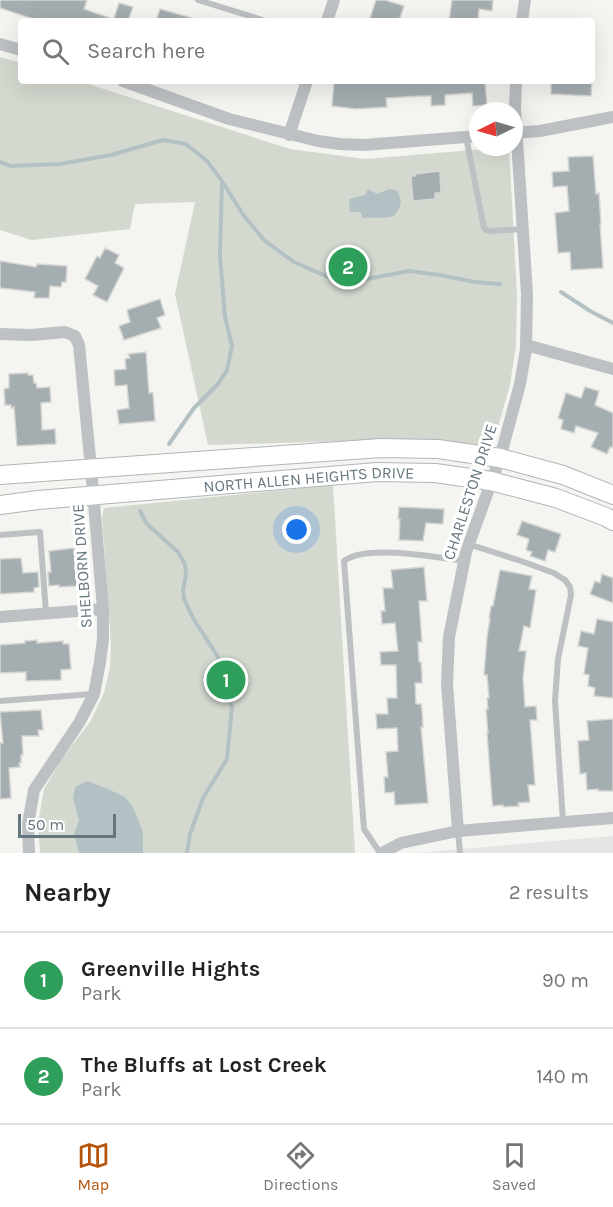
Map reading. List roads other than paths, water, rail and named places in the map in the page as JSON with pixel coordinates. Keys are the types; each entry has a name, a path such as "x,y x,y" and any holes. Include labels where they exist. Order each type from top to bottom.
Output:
{"main road":[{"name":"NORTH ALLEN HEIGHTS DRIVE","path":"0,475 381,448 438,450 500,458 563,475 613,495"},
{"name":"NORTH ALLEN HEIGHTS DRIVE","path":"0,505 93,495 377,472 435,473 491,481 556,498 613,521"}],"street":[{"path":"328,18 334,0"},
{"path":"522,18 525,0"},
{"path":"0,44 18,49"},
{"path":"131,84 229,119 289,135 340,144 364,145 469,136"},
{"path":"289,135 306,84"},
{"name":"CHARLESTON DRIVE","path":"515,102 516,84"},
{"path":"523,132 613,117"},
{"name":"CHARLESTON DRIVE","path":"458,831 447,684 449,637 468,544 500,458 520,384 526,345 527,294 518,156"},
{"name":"SHELBORN DRIVE","path":"0,334 31,335 65,332 75,336 78,340 103,609 103,639 94,694 79,723 34,790 28,824 29,853"},
{"path":"526,345 613,369"},
{"path":"0,617 103,609"},
{"path":"381,853 400,843 458,831 613,818"}],"lane":[{"path":"198,0 256,18"},
{"path":"475,156 484,228 491,231 523,229"},
{"path":"0,535 39,532 46,613"},
{"path":"468,544 554,573 565,580 570,587 571,595 558,659 555,701 562,822"},
{"path":"381,853 364,829 344,561 358,554 373,552 464,561"},
{"path":"0,701 94,694"},
{"path":"458,831 460,853"}],"waterway":[{"path":"0,162 11,166 60,164 111,155 163,140 186,144 207,161 244,216 265,241 294,262 328,277 351,282 409,271 500,284"},
{"path":"169,444 194,408 218,384 227,370 232,346 225,317 220,256 222,182"},
{"path":"561,292 613,323"},
{"path":"140,511 146,523 178,552 185,564 184,599 193,618 218,657 232,708 227,759 203,798 190,834 187,853"}],"place":[{"name":"The Bluffs at Lost Creek","path":"348,267"},
{"name":"Greenville Hights","path":"226,680"}]}
